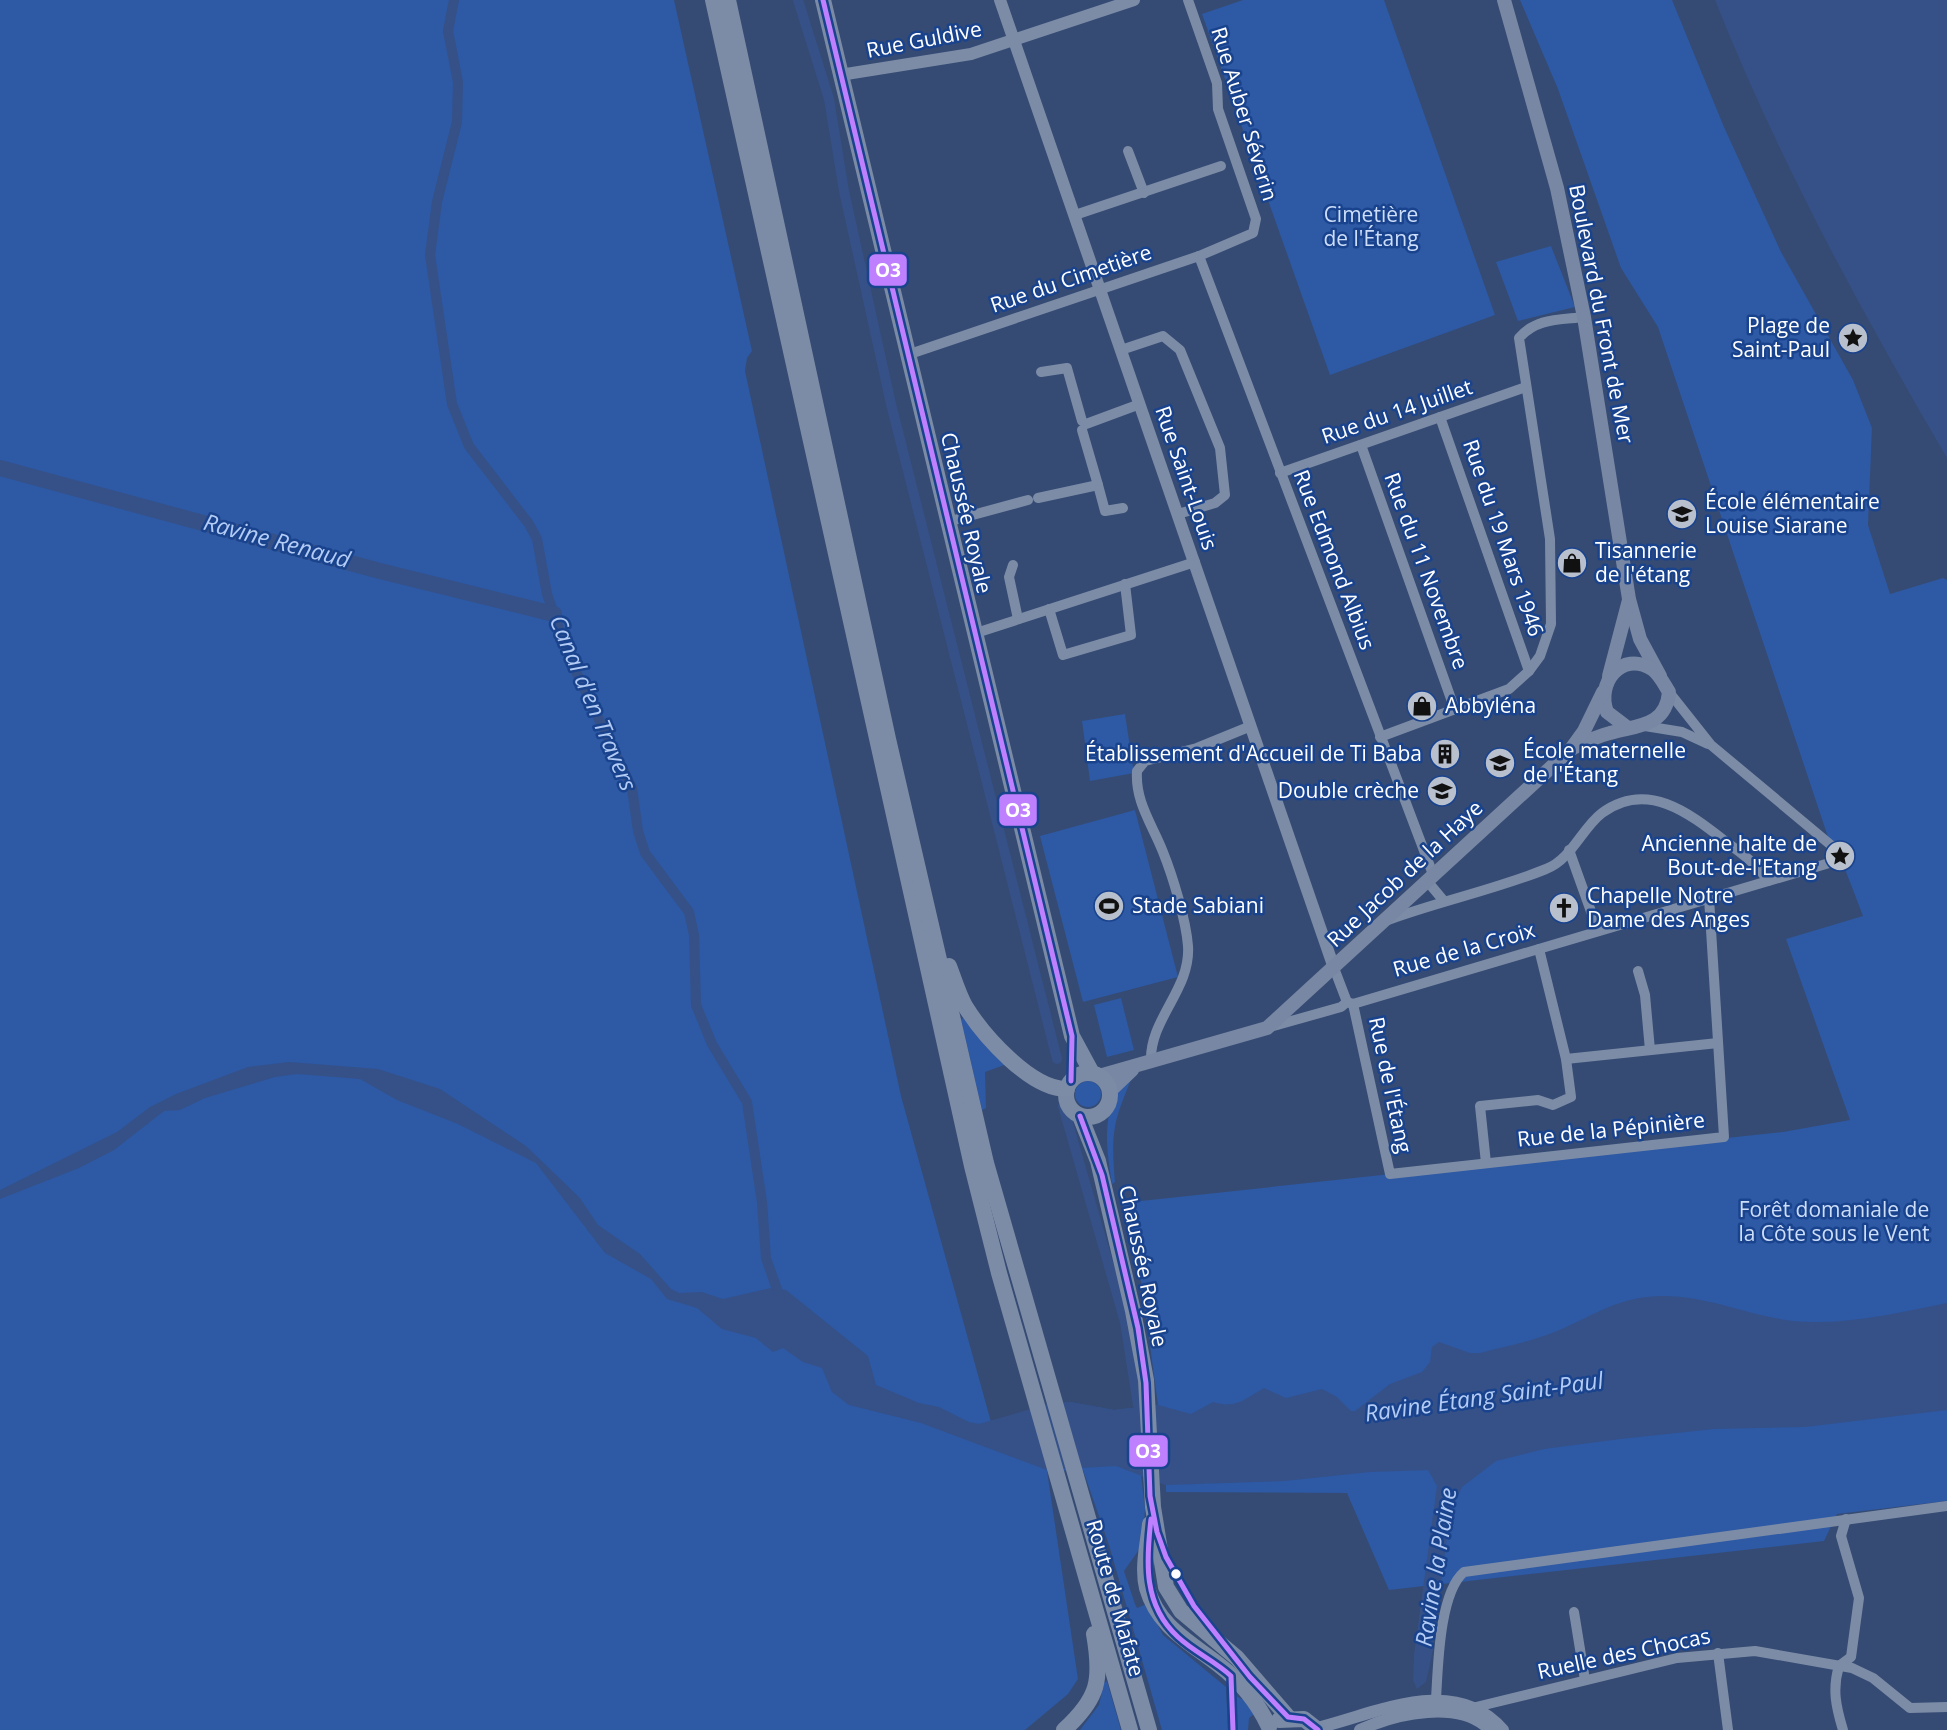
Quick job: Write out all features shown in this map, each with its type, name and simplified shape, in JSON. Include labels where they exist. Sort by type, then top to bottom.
[{"type":"highway","points":[[713,0],[950,1074],[999,1273],[1041,1385]]},
{"type":"highway","points":[[727,0],[888,739],[986,1163],[1041,1385]]},
{"type":"highway","points":[[929,908],[960,996],[972,1016],[1030,1075],[1051,1088],[1069,1085]]},
{"type":"highway","name":"Route de Mafate","points":[[1041,1385],[1058,1479],[1130,1730]]},
{"type":"highway","name":"Route de Mafate","points":[[1041,1385],[1084,1504],[1149,1730]]},
{"type":"highway","points":[[1064,1730],[1092,1700],[1099,1676],[1078,1546]]},
{"type":"main road","name":"Chaussée Royale","points":[[823,0],[973,634],[1072,1035],[1069,1085]]},
{"type":"main road","name":"Boulevard du Front de Mer","points":[[1505,0],[1557,188],[1584,317],[1629,598],[1640,639],[1660,676]]},
{"type":"main road","name":"Boulevard du Front de Mer","points":[[1609,676],[1629,598]]},
{"type":"main road","points":[[1631,664],[1651,669],[1660,676],[1669,692],[1662,713],[1645,726],[1628,728],[1607,712],[1603,691],[1609,676],[1631,664]]},
{"type":"main road","name":"Rue Jacob de la Haye","points":[[1266,1028],[1388,920],[1571,749],[1584,731],[1603,691]]},
{"type":"main road","name":"Rue Jacob de la Haye","points":[[1571,749],[1599,736],[1628,728]]},
{"type":"main road","name":"Rue de la Croix","points":[[1096,1074],[1144,1064],[1266,1028]]},
{"type":"main road","name":"Chaussée Royale","points":[[1072,1035],[1096,1074]]},
{"type":"main road","name":"Rue de la Croix","points":[[1110,1091],[1144,1064]]},
{"type":"main road","points":[[1084,1073],[1096,1074],[1110,1091],[1109,1103],[1101,1113],[1091,1117],[1080,1116],[1070,1108],[1069,1085],[1084,1073]]},
{"type":"main road","name":"Chaussée Royale","points":[[1098,1161],[1101,1113]]},
{"type":"main road","name":"Chaussée Royale","points":[[1080,1116],[1098,1161],[1146,1380],[1153,1507]]},
{"type":"main road","points":[[1153,1507],[1162,1576],[1174,1601],[1196,1625],[1237,1658],[1288,1717]]},
{"type":"main road","points":[[1153,1507],[1145,1576],[1152,1602],[1178,1636],[1231,1676],[1257,1705],[1268,1729],[1288,1717],[1304,1719],[1318,1729]]},
{"type":"street","name":"Rue Saint-Louis","points":[[1000,0],[1334,968]]},
{"type":"street","name":"Rue Guldive","points":[[840,75],[958,57],[1134,0]]},
{"type":"street","name":"Rue Auber Séverin","points":[[1188,0],[1217,83],[1215,98],[1218,109],[1256,219],[1253,233],[1247,237]]},
{"type":"street","points":[[1128,150],[1144,193]]},
{"type":"street","name":"Rue Auber Séverin","points":[[1075,215],[1221,166]]},
{"type":"street","name":"Rue du Cimetière","points":[[907,355],[1199,256],[1247,237]]},
{"type":"street","name":"Rue Edmond Albius","points":[[1199,256],[1431,880],[1443,900]]},
{"type":"street","points":[[1380,737],[1508,689],[1529,671],[1540,656],[1551,624],[1553,591],[1550,539],[1519,338],[1529,326],[1584,317]]},
{"type":"street","points":[[1121,351],[1163,336],[1174,342],[1180,350],[1220,448],[1225,495],[1215,503],[1178,514]]},
{"type":"street","points":[[1041,372],[1067,368],[1105,511],[1123,508]]},
{"type":"street","name":"Rue du 14 Juillet","points":[[1280,473],[1526,387]]},
{"type":"street","points":[[1083,425],[1140,404]]},
{"type":"street","name":"Rue du 19 Mars 1946","points":[[1440,417],[1529,671]]},
{"type":"street","name":"Rue du 11 Novembre","points":[[1361,445],[1455,710]]},
{"type":"street","points":[[947,523],[1033,499],[1098,485]]},
{"type":"street","points":[[973,634],[1195,562]]},
{"type":"street","points":[[1013,565],[1009,577],[1018,619]]},
{"type":"street","points":[[1049,609],[1063,655],[1131,635],[1125,584]]},
{"type":"street","name":"Rue de la Croix","points":[[1266,1028],[1539,950],[1836,860],[1840,856],[1838,851],[1711,745],[1669,692]]},
{"type":"street","points":[[1144,1064],[1153,1038],[1184,977],[1188,947],[1163,853],[1138,796],[1137,771],[1145,761],[1197,748],[1251,726]]},
{"type":"street","name":"Rue de la Croix","points":[[1645,726],[1682,732],[1711,745]]},
{"type":"street","points":[[1388,920],[1443,900],[1547,869],[1569,850],[1600,814],[1620,802],[1638,799],[1664,801],[1686,811],[1738,850],[1768,881]]},
{"type":"street","points":[[1569,850],[1598,931]]},
{"type":"street","name":"Rue de la Pépinière","points":[[1390,1174],[1724,1137],[1709,898]]},
{"type":"street","points":[[1486,1163],[1480,1106],[1538,1100],[1553,1105],[1571,1097],[1566,1059],[1539,950]]},
{"type":"street","name":"Rue de l'Étang","points":[[1334,968],[1350,1003],[1390,1174]]},
{"type":"street","points":[[1638,971],[1645,995],[1650,1050]]},
{"type":"street","points":[[1566,1059],[1718,1043]]},
{"type":"street","points":[[1436,1699],[1438,1645],[1453,1587],[1464,1572],[1947,1506]]},
{"type":"street","points":[[1843,1730],[1834,1684],[1839,1666],[1850,1657],[1858,1598],[1841,1536],[1846,1519]]},
{"type":"street","points":[[1574,1612],[1585,1680]]},
{"type":"street","name":"Ruelle des Chocas","points":[[1476,1707],[1677,1658],[1755,1651],[1864,1672],[1910,1707],[1947,1707]]},
{"type":"street","points":[[1718,1653],[1728,1730]]},
{"type":"street","points":[[1318,1729],[1436,1699],[1476,1707],[1503,1730]]},
{"type":"street","points":[[1360,1730],[1416,1715],[1450,1710],[1472,1716],[1490,1730]]},
{"type":"green space","name":"Forêt domaniale de la Côte sous le Vent","points":[[0,0],[674,0],[752,351],[747,358],[745,371],[901,1096],[991,1422],[1070,1402],[1114,1410],[1158,1405],[1142,1286],[1122,1203],[1783,1132],[1850,1120],[1786,939],[1863,916],[1843,864],[1836,861],[1658,327],[1621,268],[1558,89],[1520,0],[1672,0],[1724,127],[1781,252],[1853,380],[1872,428],[1868,525],[1890,594],[1943,578],[1947,580],[1947,1501],[1837,1514],[1824,1541],[1389,1590],[1347,1493],[1166,1492],[1166,1485],[1141,1476],[1145,1508],[1143,1544],[1124,1571],[1135,1604],[1137,1608],[1147,1604],[1163,1635],[1226,1687],[1228,1730],[1162,1730],[1109,1545],[1083,1470],[1047,1471],[1078,1679],[1068,1694],[1025,1730],[0,1730]]},
{"type":"green space","name":"Cimetière de l'Étang","points":[[1243,0],[1384,0],[1495,315],[1330,375],[1202,14]]},
{"type":"green space","points":[[1551,246],[1575,307],[1518,321],[1496,262]]},
{"type":"green space","points":[[1125,714],[1134,773],[1090,781],[1082,721]]},
{"type":"green space","name":"Stade Sabiani","points":[[1135,810],[1178,977],[1083,1002],[1040,836]]},
{"type":"green space","points":[[1121,998],[1134,1050],[1107,1057],[1094,1005]]},
{"type":"green space","points":[[966,1017],[1007,1064],[985,1072],[986,1108],[982,1110],[961,1019]]},
{"type":"green space","points":[[1133,1075],[1115,1127],[1115,1182],[1112,1184],[1107,1140],[1110,1112],[1122,1086]]},
{"type":"green space","points":[[1088,1081],[1097,1085],[1101,1094],[1097,1103],[1088,1107],[1079,1103],[1075,1094],[1079,1085]]},
{"type":"green space","points":[[1107,1681],[1121,1730],[1080,1730],[1099,1705],[1104,1683]]},
{"type":"green space","points":[[1236,1696],[1246,1701],[1255,1713],[1249,1718],[1248,1730],[1237,1730]]},
{"type":"water","points":[[1715,0],[1947,0],[1947,458],[1822,234],[1766,119]]},
{"type":"water","points":[[289,1062],[378,1069],[440,1089],[526,1146],[580,1198],[598,1225],[640,1254],[671,1289],[679,1293],[702,1292],[723,1299],[771,1288],[786,1290],[868,1356],[876,1385],[919,1403],[939,1407],[969,1422],[979,1424],[1051,1403],[1070,1402],[1114,1410],[1158,1405],[1191,1414],[1213,1402],[1240,1402],[1264,1388],[1286,1398],[1322,1389],[1337,1397],[1351,1411],[1355,1411],[1390,1384],[1422,1372],[1430,1362],[1432,1347],[1439,1342],[1470,1353],[1480,1353],[1544,1336],[1622,1302],[1666,1296],[1702,1300],[1774,1318],[1812,1322],[1870,1318],[1947,1303],[1947,1410],[1805,1427],[1714,1429],[1620,1439],[1544,1449],[1496,1461],[1462,1487],[1450,1511],[1433,1650],[1426,1682],[1417,1689],[1413,1680],[1414,1655],[1437,1486],[1428,1470],[1370,1472],[1284,1481],[1166,1485],[1116,1466],[1047,1470],[921,1423],[849,1405],[832,1392],[822,1368],[803,1362],[783,1348],[773,1352],[756,1338],[722,1329],[697,1308],[667,1299],[651,1279],[605,1253],[536,1163],[458,1124],[397,1100],[360,1079],[297,1074],[275,1077],[205,1098],[180,1110],[164,1111],[114,1150],[79,1168],[0,1199],[0,1190],[117,1132],[150,1107],[176,1094],[248,1067]]},
{"type":"waterway","name":"Canal d'en Travers","points":[[454,0],[448,31],[458,82],[457,122],[437,202],[430,255],[452,404],[469,446],[529,524],[537,539],[547,594],[568,655],[632,788],[638,831],[645,853],[689,912],[694,935],[696,1005],[712,1044],[747,1102],[762,1202],[766,1258],[780,1298]]},
{"type":"waterway","points":[[798,0],[829,99],[844,191],[891,404],[1057,1059]]},
{"type":"waterway","name":"Ravine Renaud","points":[[0,468],[380,571],[554,614]]},
{"type":"waterway","points":[[1063,1106],[1125,1322],[1138,1405]]},
{"type":"transit line","name":"O3","points":[[823,0],[1072,1036],[1071,1081]]},
{"type":"transit line","name":"O3","points":[[1080,1116],[1102,1175],[1138,1328],[1146,1383],[1150,1496],[1157,1532],[1166,1557],[1194,1606],[1250,1677],[1288,1717],[1304,1719],[1318,1730]]},
{"type":"transit line","name":"O3","points":[[1151,1519],[1149,1582],[1158,1611],[1178,1637],[1231,1676],[1233,1730]]},
{"type":"place","name":"Plage de Saint-Paul","points":[[1853,338]]},
{"type":"place","name":"École élémentaire Louise Siarane","points":[[1682,514]]},
{"type":"place","name":"Tisannerie de l'étang","points":[[1572,563]]},
{"type":"place","name":"Abbyléna","points":[[1422,706]]},
{"type":"place","name":"Établissement d'Accueil de Ti Baba","points":[[1445,754]]},
{"type":"place","name":"École maternelle de l'Étang","points":[[1500,763]]},
{"type":"place","name":"Double crèche","points":[[1442,791]]},
{"type":"place","name":"Ancienne halte de Bout-de-l'Etang","points":[[1840,856]]},
{"type":"place","name":"Stade Sabiani","points":[[1109,906]]},
{"type":"place","name":"Chapelle Notre Dame des Anges","points":[[1564,908]]},
{"type":"water label","name":"Ravine Étang Saint-Paul","points":[[1484,1397]]},
{"type":"water label","name":"Ravine la Plaine","points":[[1436,1567]]}]
